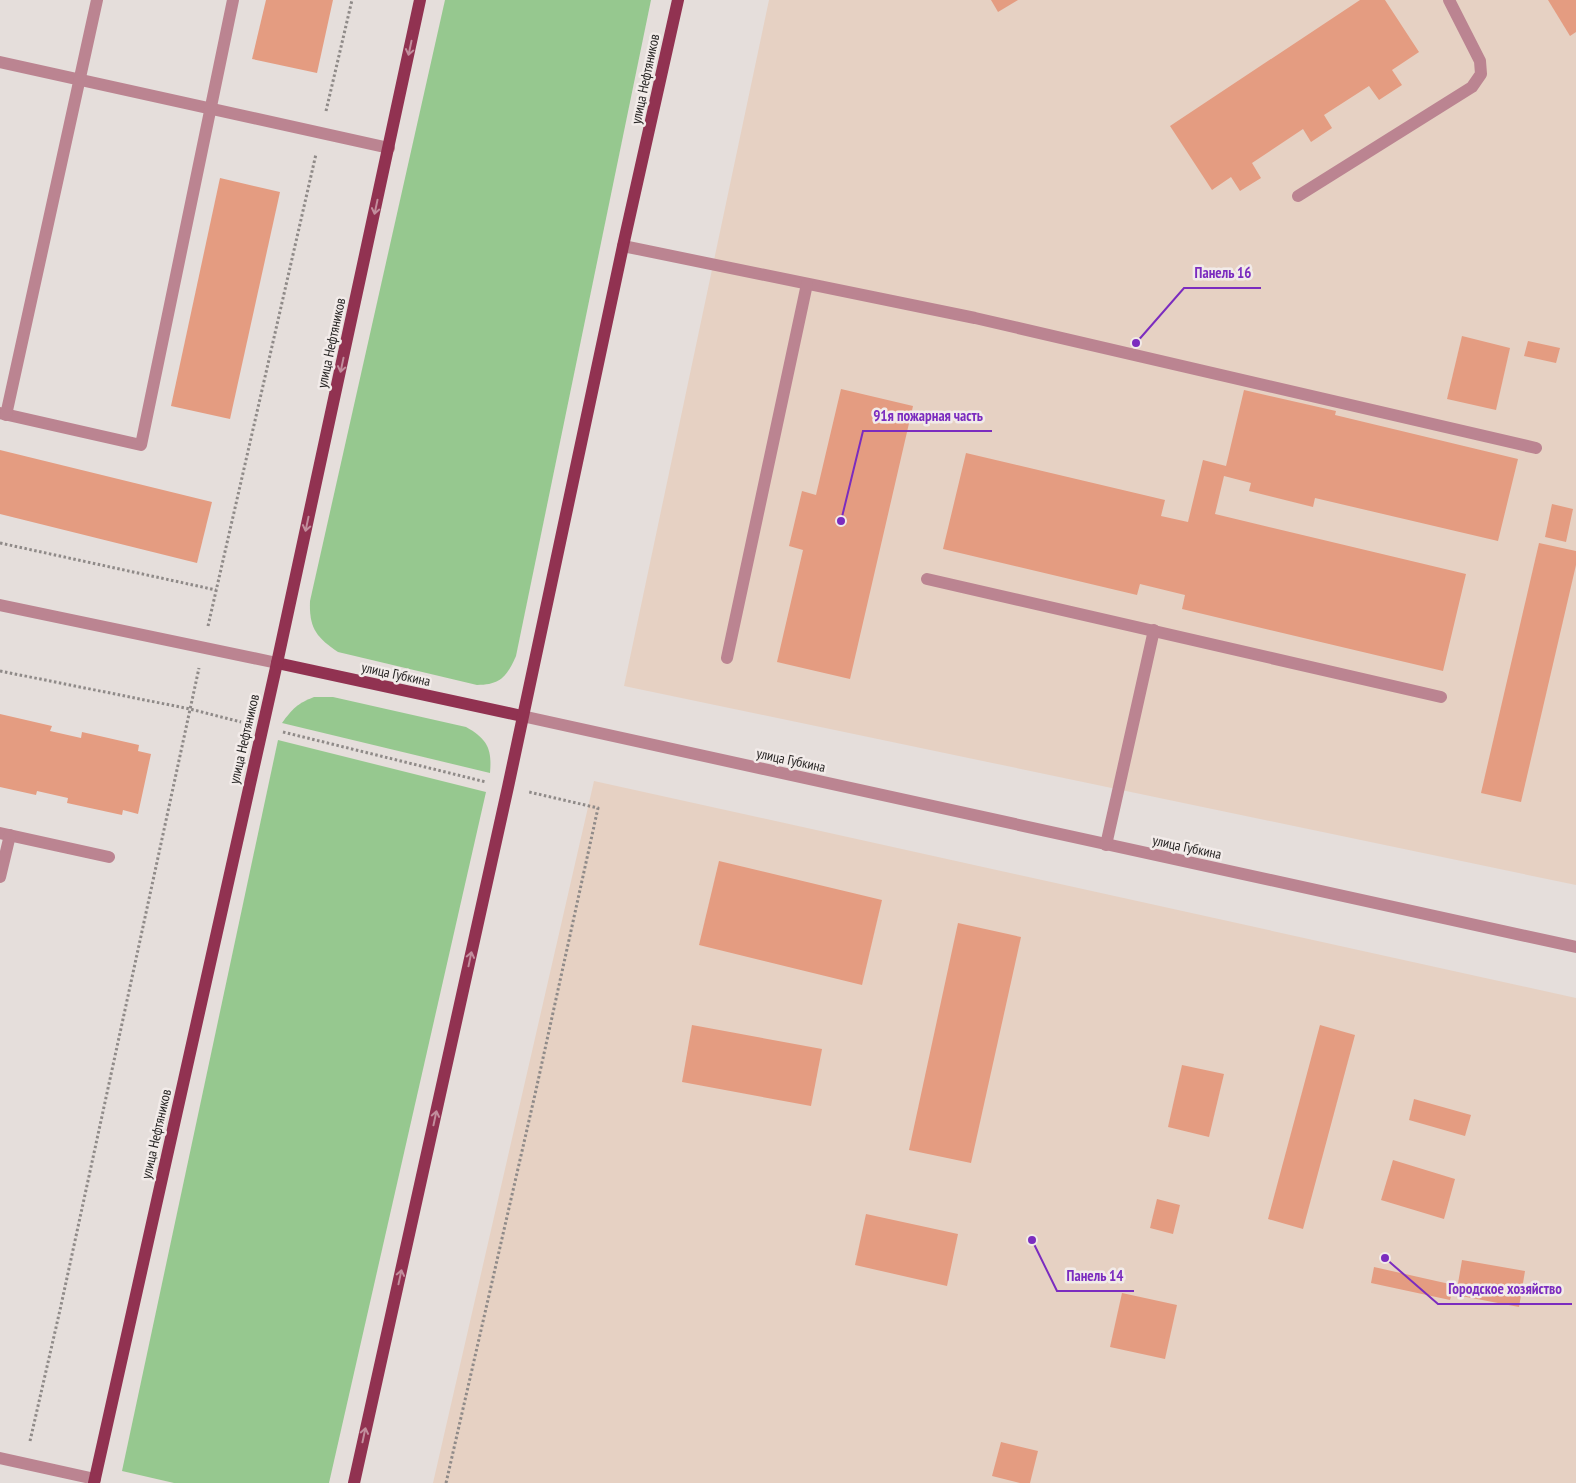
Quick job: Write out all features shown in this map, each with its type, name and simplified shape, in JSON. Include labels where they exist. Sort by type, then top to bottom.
[{"type":"main road","name":"улица Нефтяников","points":[[95,1481],[277,663],[420,0]]},
{"type":"main road","name":"улица Нефтяников","points":[[354,1483],[506,797],[623,246],[678,0]]},
{"type":"main road","name":"улица Губкина","points":[[277,663],[522,716]]},
{"type":"street","points":[[97,0],[3,414],[141,445],[233,0]]},
{"type":"street","points":[[1298,196],[1472,87],[1481,74],[1480,62],[1449,0]]},
{"type":"street","points":[[0,62],[389,148]]},
{"type":"street","points":[[623,246],[975,318],[1536,448]]},
{"type":"street","points":[[727,658],[807,284]]},
{"type":"street","points":[[927,579],[1441,697]]},
{"type":"street","name":"улица Губкина","points":[[0,605],[277,663]]},
{"type":"street","points":[[1106,845],[1154,630]]},
{"type":"street","name":"улица Губкина","points":[[522,716],[1576,947]]},
{"type":"street","points":[[0,877],[5,834],[109,857]]},
{"type":"street","points":[[0,1458],[95,1481]]},
{"type":"path","points":[[25,1464],[203,648],[352,0]]},
{"type":"path","points":[[0,543],[216,590]]},
{"type":"path","points":[[0,671],[190,709]]},
{"type":"shaded area","points":[[769,0],[1576,0],[1576,885],[624,686]]},
{"type":"shaded area","points":[[594,781],[1576,998],[1576,1483],[433,1483]]},
{"type":"green space","points":[[445,0],[651,0],[516,656],[502,678],[485,685],[477,685],[338,652],[324,642],[315,631],[310,610],[310,601]]},
{"type":"green space","points":[[314,697],[333,697],[466,727],[479,736],[487,746],[490,758],[490,773],[282,723],[296,707]]},
{"type":"green space","points":[[278,740],[486,792],[329,1483],[174,1483],[122,1471]]},
{"type":"building","points":[[266,0],[333,0],[317,73],[252,59]]},
{"type":"building","points":[[991,0],[1018,0],[998,12]]},
{"type":"building","points":[[1360,0],[1385,0],[1419,52],[1392,70],[1402,85],[1379,100],[1369,86],[1324,115],[1332,128],[1311,142],[1303,129],[1252,163],[1261,178],[1240,191],[1231,177],[1212,190],[1170,126]]},
{"type":"building","points":[[1548,0],[1576,0],[1576,32],[1570,36]]},
{"type":"building","points":[[220,178],[280,192],[230,419],[171,406]]},
{"type":"building","points":[[1462,336],[1510,348],[1496,410],[1447,399]]},
{"type":"building","points":[[1528,341],[1560,348],[1556,363],[1524,356]]},
{"type":"building","points":[[841,389],[913,406],[850,679],[777,662],[803,550],[789,546],[802,491],[816,495]]},
{"type":"building","points":[[1244,390],[1336,411],[1335,415],[1518,459],[1498,541],[1315,498],[1313,507],[1249,491],[1251,483],[1224,476],[1215,514],[1466,574],[1443,671],[1182,609],[1185,595],[1140,584],[1137,595],[943,549],[966,453],[1165,500],[1161,516],[1188,522],[1203,460],[1226,466]]},
{"type":"building","points":[[0,450],[212,502],[197,563],[0,514]]},
{"type":"building","points":[[1552,504],[1573,509],[1566,542],[1545,537]]},
{"type":"building","points":[[1539,543],[1576,551],[1576,565],[1521,802],[1481,793]]},
{"type":"building","points":[[0,714],[52,726],[50,731],[81,738],[82,732],[139,745],[138,751],[151,754],[138,814],[123,810],[122,815],[67,803],[68,798],[37,791],[36,795],[0,787]]},
{"type":"building","points":[[719,861],[882,900],[862,985],[699,945]]},
{"type":"building","points":[[958,923],[1021,937],[971,1163],[909,1150]]},
{"type":"building","points":[[692,1025],[822,1049],[811,1106],[682,1082]]},
{"type":"building","points":[[1320,1025],[1355,1035],[1303,1229],[1268,1219]]},
{"type":"building","points":[[1182,1065],[1224,1074],[1209,1137],[1168,1127]]},
{"type":"building","points":[[1414,1099],[1471,1115],[1465,1136],[1409,1120]]},
{"type":"building","points":[[1393,1160],[1455,1179],[1444,1219],[1381,1200]]},
{"type":"building","points":[[1157,1199],[1180,1205],[1173,1234],[1150,1228]]},
{"type":"building","points":[[866,1214],[958,1234],[947,1286],[855,1265]]},
{"type":"building","points":[[1462,1260],[1525,1271],[1519,1307],[1456,1295]]},
{"type":"building","points":[[1374,1267],[1454,1285],[1450,1300],[1371,1283]]},
{"type":"building","points":[[1122,1293],[1177,1305],[1165,1359],[1110,1347]]},
{"type":"building","points":[[1001,1442],[1038,1451],[1030,1483],[1020,1483],[992,1476]]},
{"type":"place","name":"Панель 16","points":[[1136,343]]},
{"type":"place","name":"91я пожарная часть","points":[[841,521]]},
{"type":"place","name":"Панель 14","points":[[1032,1240]]},
{"type":"place","name":"Городское хозяйство","points":[[1385,1258]]}]
